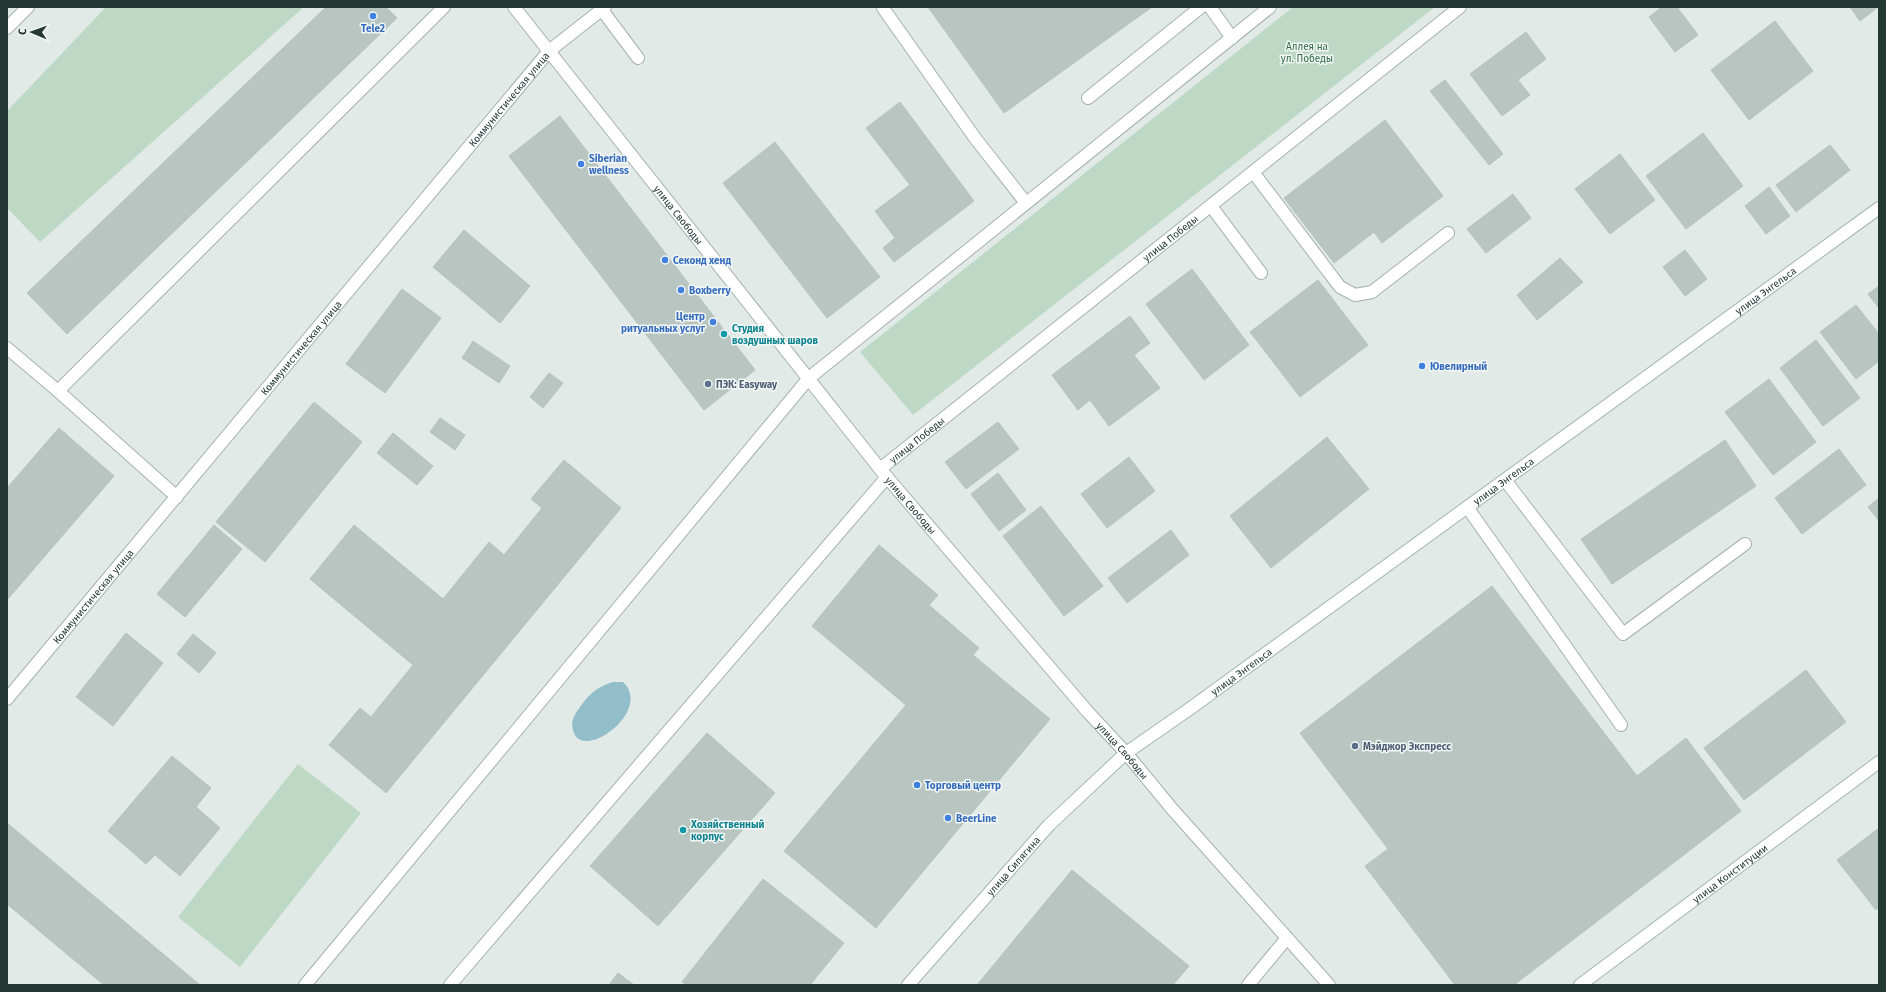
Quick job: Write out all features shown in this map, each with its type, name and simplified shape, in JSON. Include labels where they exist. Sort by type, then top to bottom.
[{"type":"street","points":[[7,28],[28,7]]},
{"type":"street","points":[[58,391],[444,7]]},
{"type":"street","name":"улица Свободы","points":[[514,7],[884,473],[1087,711],[1126,753],[1173,810],[1329,985]]},
{"type":"street","points":[[1088,98],[1201,7]]},
{"type":"street","points":[[1210,7],[1232,38]]},
{"type":"street","points":[[305,985],[810,378],[1270,7]]},
{"type":"street","name":"улица Победы","points":[[450,985],[884,473],[1253,172],[1460,7]]},
{"type":"street","points":[[604,8],[638,58]]},
{"type":"street","name":"Коммунистическая улица","points":[[7,699],[549,51],[604,8]]},
{"type":"street","points":[[883,8],[975,138],[1026,203]]},
{"type":"street","points":[[1253,172],[1340,287],[1355,294],[1372,292],[1448,233]]},
{"type":"street","points":[[1211,206],[1262,273]]},
{"type":"street","name":"улица Энгельса","points":[[1126,753],[1188,710],[1879,208]]},
{"type":"street","points":[[7,348],[58,391],[177,497]]},
{"type":"street","points":[[1505,480],[1623,634],[1745,544]]},
{"type":"street","points":[[1467,507],[1621,725]]},
{"type":"street","name":"улица Сипягина","points":[[908,985],[1049,826],[1126,753]]},
{"type":"street","name":"улица Конституции","points":[[1580,985],[1879,762]]},
{"type":"street","points":[[1248,985],[1287,938]]},
{"type":"green space","points":[[106,7],[304,7],[40,242],[7,208],[7,111]]},
{"type":"green space","name":"Аллея на ул. Победы","points":[[1293,7],[1435,7],[913,415],[860,352]]},
{"type":"green space","points":[[298,764],[361,813],[240,967],[178,917]]},
{"type":"water","points":[[613,682],[623,682],[630,694],[629,707],[623,719],[613,730],[601,737],[589,741],[579,739],[572,727],[576,713],[592,693],[597,689]]},
{"type":"building","points":[[326,7],[386,7],[397,18],[67,334],[27,293]]},
{"type":"building","points":[[928,7],[1152,7],[1004,113]]},
{"type":"building","points":[[1662,7],[1677,7],[1698,35],[1675,52],[1649,17]]},
{"type":"building","points":[[1850,7],[1878,7],[1860,21]]},
{"type":"building","points":[[1775,21],[1813,71],[1749,120],[1711,70]]},
{"type":"building","points":[[1526,32],[1546,59],[1518,80],[1530,95],[1502,116],[1470,74]]},
{"type":"building","points":[[1445,80],[1503,154],[1489,165],[1430,91]]},
{"type":"building","points":[[900,102],[974,201],[894,262],[883,248],[895,238],[875,211],[910,185],[866,128]]},
{"type":"building","points":[[560,116],[755,370],[704,410],[509,156]]},
{"type":"building","points":[[1385,120],[1443,196],[1382,243],[1374,232],[1334,263],[1284,198]]},
{"type":"building","points":[[1703,133],[1743,186],[1686,229],[1646,176]]},
{"type":"building","points":[[775,142],[880,277],[827,318],[723,183]]},
{"type":"building","points":[[1830,145],[1850,170],[1796,212],[1776,185]]},
{"type":"building","points":[[1620,154],[1655,200],[1610,234],[1575,189]]},
{"type":"building","points":[[1769,187],[1790,216],[1766,234],[1745,206]]},
{"type":"building","points":[[1513,194],[1531,218],[1486,253],[1467,229]]},
{"type":"building","points":[[464,230],[530,286],[500,323],[433,267]]},
{"type":"building","points":[[1685,250],[1707,279],[1685,296],[1663,267]]},
{"type":"building","points":[[1560,258],[1583,282],[1537,320],[1517,295]]},
{"type":"building","points":[[1192,269],[1249,345],[1204,380],[1146,304]]},
{"type":"building","points":[[1318,280],[1368,345],[1300,397],[1250,332]]},
{"type":"building","points":[[1879,286],[1879,308],[1868,294]]},
{"type":"building","points":[[402,289],[441,318],[385,393],[346,364]]},
{"type":"building","points":[[1856,305],[1879,334],[1879,361],[1856,379],[1820,332]]},
{"type":"building","points":[[1130,316],[1150,343],[1134,355],[1160,388],[1109,426],[1090,400],[1078,410],[1052,375]]},
{"type":"building","points":[[1816,340],[1860,398],[1823,426],[1780,368]]},
{"type":"building","points":[[473,341],[510,366],[499,383],[462,358]]},
{"type":"building","points":[[549,373],[563,383],[543,408],[530,397]]},
{"type":"building","points":[[1769,379],[1816,442],[1773,475],[1725,412]]},
{"type":"building","points":[[314,402],[362,442],[265,562],[216,522]]},
{"type":"building","points":[[440,418],[465,435],[455,450],[430,432]]},
{"type":"building","points":[[998,422],[1019,449],[966,489],[945,462]]},
{"type":"building","points":[[59,428],[114,476],[7,600],[7,488]]},
{"type":"building","points":[[393,433],[433,466],[417,485],[377,453]]},
{"type":"building","points":[[1327,437],[1369,489],[1271,568],[1230,516]]},
{"type":"building","points":[[1725,440],[1756,486],[1612,584],[1581,539]]},
{"type":"building","points":[[1839,449],[1866,485],[1802,534],[1775,498]]},
{"type":"building","points":[[1129,457],[1155,491],[1107,528],[1081,494]]},
{"type":"building","points":[[564,460],[621,508],[386,793],[329,745],[360,708],[371,717],[413,665],[310,579],[354,525],[443,599],[489,542],[504,555],[542,508],[531,499]]},
{"type":"building","points":[[998,473],[1026,510],[999,531],[971,494]]},
{"type":"building","points":[[1879,498],[1879,521],[1868,507]]},
{"type":"building","points":[[1041,506],[1103,586],[1064,616],[1003,536]]},
{"type":"building","points":[[214,525],[242,549],[185,617],[157,594]]},
{"type":"building","points":[[1171,530],[1189,555],[1127,603],[1108,578]]},
{"type":"building","name":"Торговый центр","points":[[879,545],[938,595],[929,605],[979,648],[973,655],[1050,719],[876,928],[784,851],[906,705],[812,626]]},
{"type":"building","points":[[1492,586],[1637,776],[1686,738],[1741,811],[1514,985],[1455,985],[1365,866],[1388,849],[1300,733]]},
{"type":"building","points":[[126,633],[163,663],[113,726],[76,697]]},
{"type":"building","points":[[193,634],[216,653],[199,673],[177,654]]},
{"type":"building","points":[[1806,670],[1846,722],[1744,800],[1704,748]]},
{"type":"building","name":"Хозяйственный корпус","points":[[707,733],[775,793],[658,926],[590,866]]},
{"type":"building","points":[[172,756],[211,788],[196,807],[220,828],[180,876],[155,855],[146,864],[108,831]]},
{"type":"building","points":[[7,823],[200,985],[104,985],[7,904]]},
{"type":"building","points":[[1879,828],[1879,907],[1876,910],[1837,860]]},
{"type":"building","points":[[1072,870],[1189,966],[1173,985],[977,985]]},
{"type":"building","points":[[763,879],[844,943],[810,985],[687,985],[682,982]]},
{"type":"building","points":[[618,973],[634,985],[609,985]]},
{"type":"place","name":"Tele2","points":[[373,16]]},
{"type":"place","name":"Siberian wellness","points":[[581,164]]},
{"type":"place","name":"Секонд хенд","points":[[665,260]]},
{"type":"place","name":"Boxberry","points":[[681,290]]},
{"type":"place","name":"Центр ритуальных услуг","points":[[713,322]]},
{"type":"place","name":"Студия воздушных шаров","points":[[724,334]]},
{"type":"place","name":"Ювелирный","points":[[1422,366]]},
{"type":"place","name":"ПЭК: Easyway","points":[[708,384]]},
{"type":"place","name":"Мэйджор Экспресс","points":[[1355,746]]},
{"type":"place","name":"Торговый центр","points":[[917,785]]},
{"type":"place","name":"BeerLine","points":[[948,818]]},
{"type":"place","name":"Хозяйственный корпус","points":[[683,830]]}]
